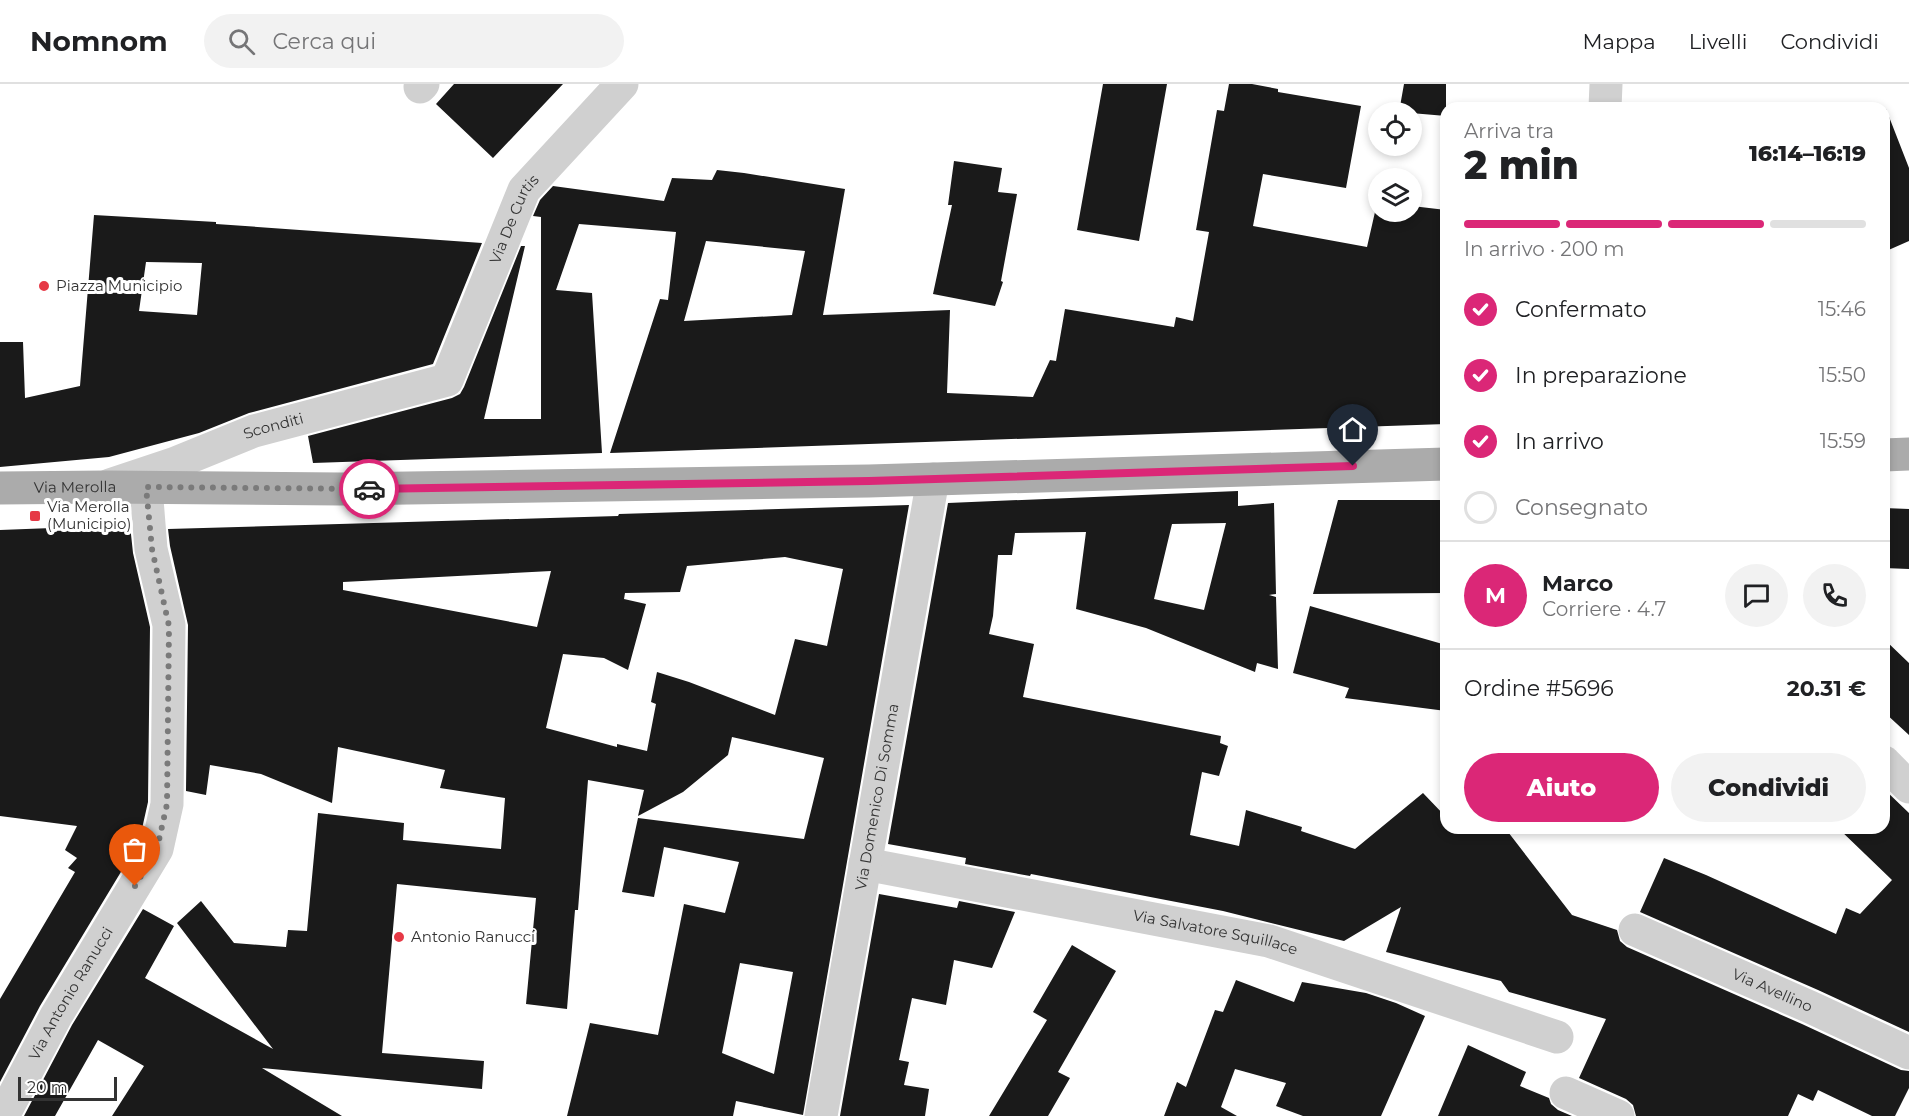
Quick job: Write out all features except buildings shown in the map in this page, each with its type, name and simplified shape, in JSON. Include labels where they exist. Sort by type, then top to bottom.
[{"type":"main road","points":[[1890,455],[1909,454]]},
{"type":"main road","name":"Via Merolla","points":[[0,488],[341,489],[933,479],[1440,464]]},
{"type":"street","name":"Via De Curtis","points":[[447,380],[524,190],[622,84]]},
{"type":"street","points":[[1605,102],[1606,84]]},
{"type":"street","name":"Sconditi","points":[[106,487],[173,464],[254,431],[447,380]]},
{"type":"street","name":"Via Domenico Di Somma","points":[[821,1116],[933,479]]},
{"type":"street","name":"Via Antonio Ranucci","points":[[3,1116],[56,1016],[157,849],[167,804],[169,626],[152,549],[146,487]]},
{"type":"street","points":[[1890,768],[1909,787]]},
{"type":"street","name":"Via Salvatore Squillace","points":[[865,864],[1269,941],[1557,1037]]},
{"type":"street","name":"Via Avellino","points":[[1635,930],[1909,1053]]},
{"type":"street","points":[[1566,1093],[1618,1116]]},
{"type":"way so far","points":[[135,886],[157,849],[167,804],[169,626],[152,549],[146,487],[369,489]]},
{"type":"place","name":"Piazza Municipio","points":[[44,286]]},
{"type":"place","name":"Via Merolla (Municipio)","points":[[35,516]]},
{"type":"place","name":"Antonio Ranucci","points":[[399,937]]},
{"type":"route","points":[[369,489],[869,481],[1353,466]]}]
